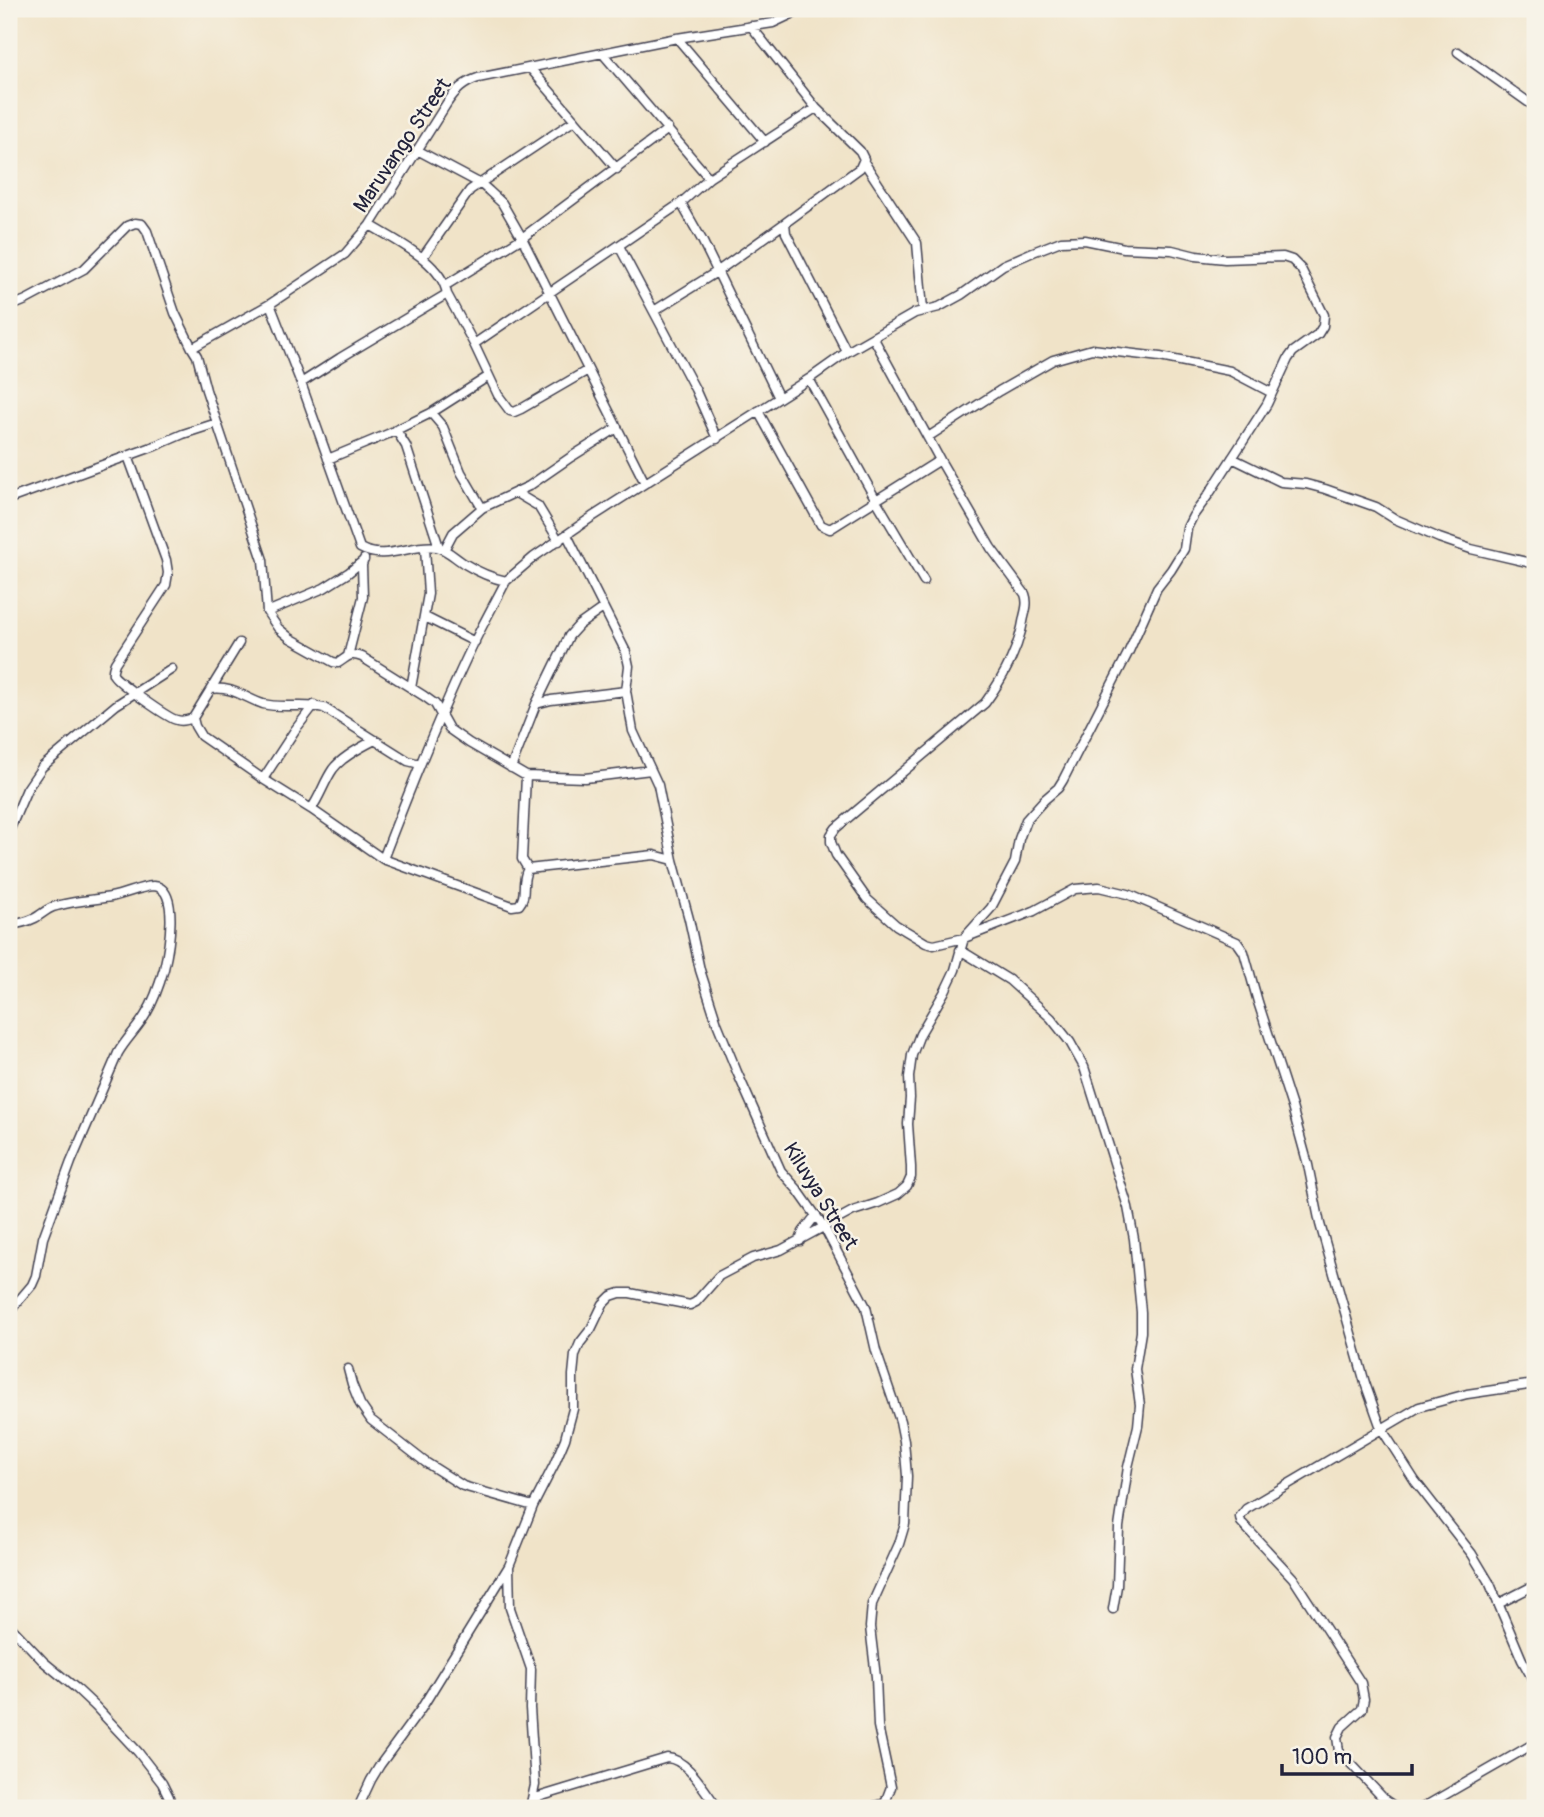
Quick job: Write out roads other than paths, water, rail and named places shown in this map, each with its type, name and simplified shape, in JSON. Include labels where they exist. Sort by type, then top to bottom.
[{"type":"street","name":"Maruvango Street","points":[[192,348],[270,304],[345,254],[370,225],[447,103],[465,82],[677,38],[773,23],[797,9]]},
{"type":"street","points":[[751,26],[816,108],[860,151],[864,162],[917,243],[923,309]]},
{"type":"street","points":[[677,38],[765,142]]},
{"type":"street","points":[[1458,52],[1535,107]]},
{"type":"street","points":[[603,54],[709,178]]},
{"type":"street","points":[[530,68],[617,169]]},
{"type":"street","points":[[474,344],[681,203],[709,178],[816,108]]},
{"type":"street","points":[[423,257],[470,190],[575,120]]},
{"type":"street","points":[[301,383],[447,290],[617,169],[668,129]]},
{"type":"street","points":[[417,150],[481,184],[502,203],[645,483]]},
{"type":"street","points":[[654,311],[718,271],[860,168],[864,162]]},
{"type":"street","points":[[681,203],[718,271],[779,398]]},
{"type":"street","points":[[785,223],[786,233],[847,352]]},
{"type":"street","points":[[9,307],[84,269],[127,226],[142,224],[147,231],[174,313],[197,356],[263,560],[267,612],[278,628],[290,638],[338,663],[355,654],[362,657],[435,704],[449,729],[526,776],[585,778],[651,770]]},
{"type":"street","points":[[370,225],[423,257],[447,290],[498,395],[510,411],[514,412],[588,370]]},
{"type":"street","points":[[358,1808],[380,1765],[421,1709],[509,1566],[533,1506],[565,1439],[573,1409],[575,1355],[603,1304],[611,1296],[631,1293],[690,1305],[696,1302],[719,1276],[753,1258],[800,1241],[853,1211],[898,1194],[907,1186],[911,1177],[909,1077],[912,1055],[920,1034],[945,991],[964,938],[991,908],[1016,862],[1019,839],[1027,820],[1063,780],[1129,651],[1157,587],[1184,549],[1187,528],[1267,404],[1288,359],[1293,352],[1318,334],[1323,326],[1324,315],[1301,269],[1292,260],[1283,257],[1225,260],[1172,250],[1124,248],[1085,240],[1061,241],[1003,265],[961,295],[939,307],[923,309],[905,317],[847,352],[534,557],[506,581],[440,717],[383,859]]},
{"type":"street","points":[[619,246],[695,389],[717,439]]},
{"type":"street","points":[[270,304],[301,383],[357,543],[366,556],[363,597],[348,656]]},
{"type":"street","points":[[873,337],[991,548],[1027,600],[1022,632],[1012,658],[985,703],[836,828],[831,835],[836,855],[867,899],[896,925],[934,945],[964,938],[1034,911],[1075,889],[1099,887],[1128,894],[1237,942],[1244,952],[1292,1107],[1320,1224],[1365,1383],[1381,1428],[1415,1481],[1472,1554],[1490,1584],[1522,1660],[1535,1683]]},
{"type":"street","points":[[928,437],[1053,360],[1091,349],[1160,357],[1230,371],[1272,393]]},
{"type":"street","points":[[328,458],[431,413],[489,376]]},
{"type":"street","points":[[809,379],[923,581]]},
{"type":"street","points":[[758,411],[821,525],[830,529],[940,460]]},
{"type":"street","points":[[431,413],[443,427],[461,472],[482,508]]},
{"type":"street","points":[[9,499],[217,423]]},
{"type":"street","points":[[442,549],[453,533],[482,508],[529,486],[617,428]]},
{"type":"street","points":[[396,430],[406,446],[442,549]]},
{"type":"street","points":[[128,456],[166,560],[168,573],[166,585],[115,663],[113,677],[171,718],[183,721],[193,718],[239,643]]},
{"type":"street","points":[[1232,458],[1281,482],[1306,484],[1376,507],[1395,519],[1439,538],[1471,549],[1535,564]]},
{"type":"street","name":"Kiluvya Street","points":[[516,493],[538,506],[563,538],[626,652],[629,666],[626,691],[633,731],[658,785],[700,970],[717,1023],[781,1171],[816,1214],[866,1307],[876,1351],[900,1421],[907,1476],[905,1524],[872,1604],[870,1627],[878,1726],[891,1787],[884,1806]]},
{"type":"street","points":[[267,612],[324,588],[348,573],[366,556],[425,548],[442,549],[467,565],[506,581]]},
{"type":"street","points":[[411,688],[428,594],[425,548]]},
{"type":"street","points":[[511,768],[536,704],[569,636],[579,625],[603,608]]},
{"type":"street","points":[[425,617],[475,642]]},
{"type":"street","points":[[9,831],[27,789],[42,767],[104,714],[172,669]]},
{"type":"street","points":[[211,689],[234,690],[264,704],[279,707],[314,705],[324,708],[408,761],[420,764]]},
{"type":"street","points":[[536,704],[626,691]]},
{"type":"street","points":[[263,779],[314,705]]},
{"type":"street","points":[[193,718],[201,736],[383,859],[512,905],[522,902],[523,880],[528,869]]},
{"type":"street","points":[[311,809],[335,767],[375,740]]},
{"type":"street","points":[[526,776],[522,859],[528,869]]},
{"type":"street","points":[[528,869],[654,855],[673,860]]},
{"type":"street","points":[[9,925],[35,918],[54,907],[113,897],[156,886],[166,893],[171,914],[163,969],[152,1001],[118,1053],[71,1162],[43,1238],[32,1285],[9,1312]]},
{"type":"street","points":[[961,950],[1009,981],[1051,1018],[1070,1042],[1084,1067],[1128,1207],[1141,1312],[1141,1332],[1135,1368],[1140,1405],[1139,1426],[1128,1466],[1119,1527],[1113,1609]]},
{"type":"street","points":[[800,1241],[816,1214]]},
{"type":"street","points":[[348,1369],[356,1394],[371,1420],[425,1462],[463,1486],[533,1506]]},
{"type":"street","points":[[1398,1808],[1385,1800],[1339,1751],[1337,1737],[1342,1727],[1362,1709],[1364,1699],[1361,1683],[1293,1578],[1240,1517],[1246,1509],[1419,1407],[1467,1394],[1535,1384]]},
{"type":"street","points":[[509,1566],[510,1608],[531,1669],[530,1708],[535,1785],[531,1804]]},
{"type":"street","points":[[1498,1604],[1535,1585]]},
{"type":"street","points":[[9,1625],[44,1662],[95,1706],[138,1752],[162,1783],[172,1808]]},
{"type":"street","points":[[1422,1808],[1535,1743]]},
{"type":"street","points":[[531,1804],[667,1758],[683,1764],[719,1808]]},
{"type":"street","points":[[867,1808],[884,1806]]}]
